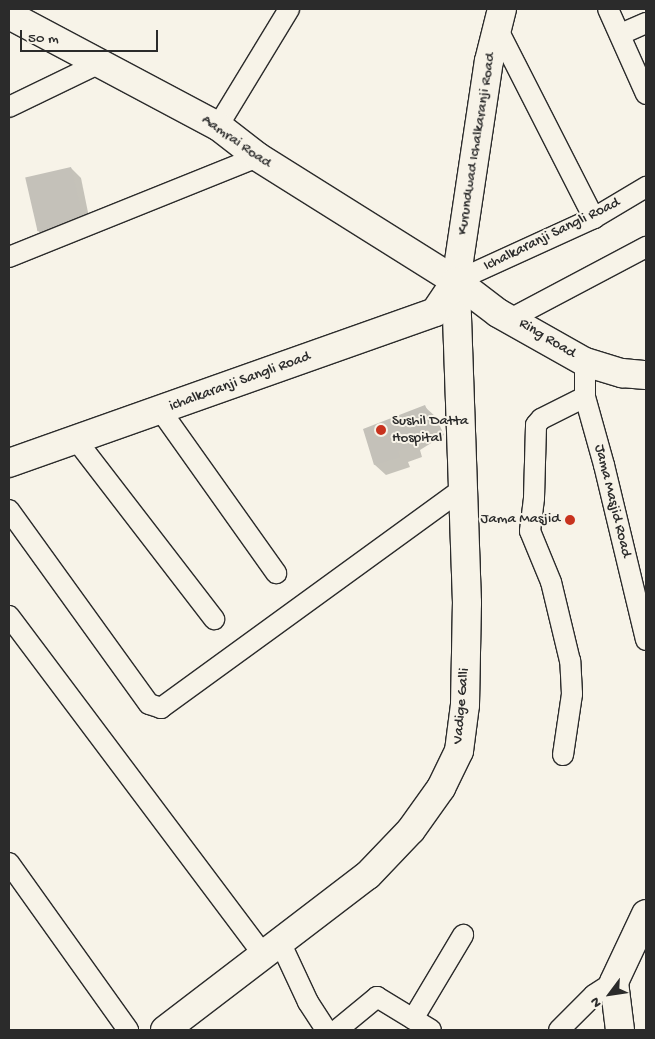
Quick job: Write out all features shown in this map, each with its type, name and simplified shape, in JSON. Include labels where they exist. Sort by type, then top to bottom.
[{"type":"main road","name":"Aamrai Road","points":[[9,15],[102,62],[218,126],[258,158],[456,281]]},
{"type":"main road","name":"Kurundwad Ichalkaranji Road","points":[[456,281],[499,17]]},
{"type":"main road","name":"Ring Road","points":[[456,281],[498,313],[512,318],[585,362],[622,373],[646,374]]},
{"type":"main road","name":"ichalkaranji Sangli Road","points":[[9,463],[161,411],[435,312],[456,281]]},
{"type":"main road","name":"Vadige Galli","points":[[165,1030],[273,950],[368,875],[411,830],[442,788],[459,751],[465,705],[467,602],[461,490],[456,281]]},
{"type":"main road","points":[[620,1030],[614,982],[646,914]]},
{"type":"street","points":[[608,9],[621,34],[646,94]]},
{"type":"street","points":[[218,126],[285,10]]},
{"type":"street","points":[[499,17],[594,218]]},
{"type":"street","points":[[621,34],[646,23]]},
{"type":"street","points":[[9,106],[102,62]]},
{"type":"street","points":[[9,257],[258,158]]},
{"type":"street","name":"Ichalkaranji Sangli Road","points":[[456,281],[594,218],[646,186]]},
{"type":"street","points":[[512,318],[646,247]]},
{"type":"street","name":"Jama Masjid Road","points":[[585,362],[585,397],[604,465],[646,640]]},
{"type":"street","points":[[563,755],[572,694],[570,661],[551,582],[530,531],[534,498],[536,425],[541,418],[585,397]]},
{"type":"street","points":[[161,411],[276,573]]},
{"type":"street","points":[[77,440],[214,618]]},
{"type":"street","points":[[9,510],[149,704],[161,708],[461,490]]},
{"type":"street","points":[[9,616],[273,950],[326,1030]]},
{"type":"street","points":[[9,863],[128,1030]]},
{"type":"street","points":[[413,1019],[463,935]]},
{"type":"street","points":[[559,1030],[594,995],[614,982]]},
{"type":"street","points":[[337,1030],[377,997],[432,1030]]},
{"type":"building","points":[[71,167],[83,221],[38,231],[25,178]]},
{"type":"building","points":[[425,405],[434,425],[410,440],[413,446],[398,451],[400,457],[374,465],[363,429]]},
{"type":"place","name":"Sushil Datta Hospital","points":[[381,430]]},
{"type":"place","name":"Jama Masjid","points":[[570,520]]}]
